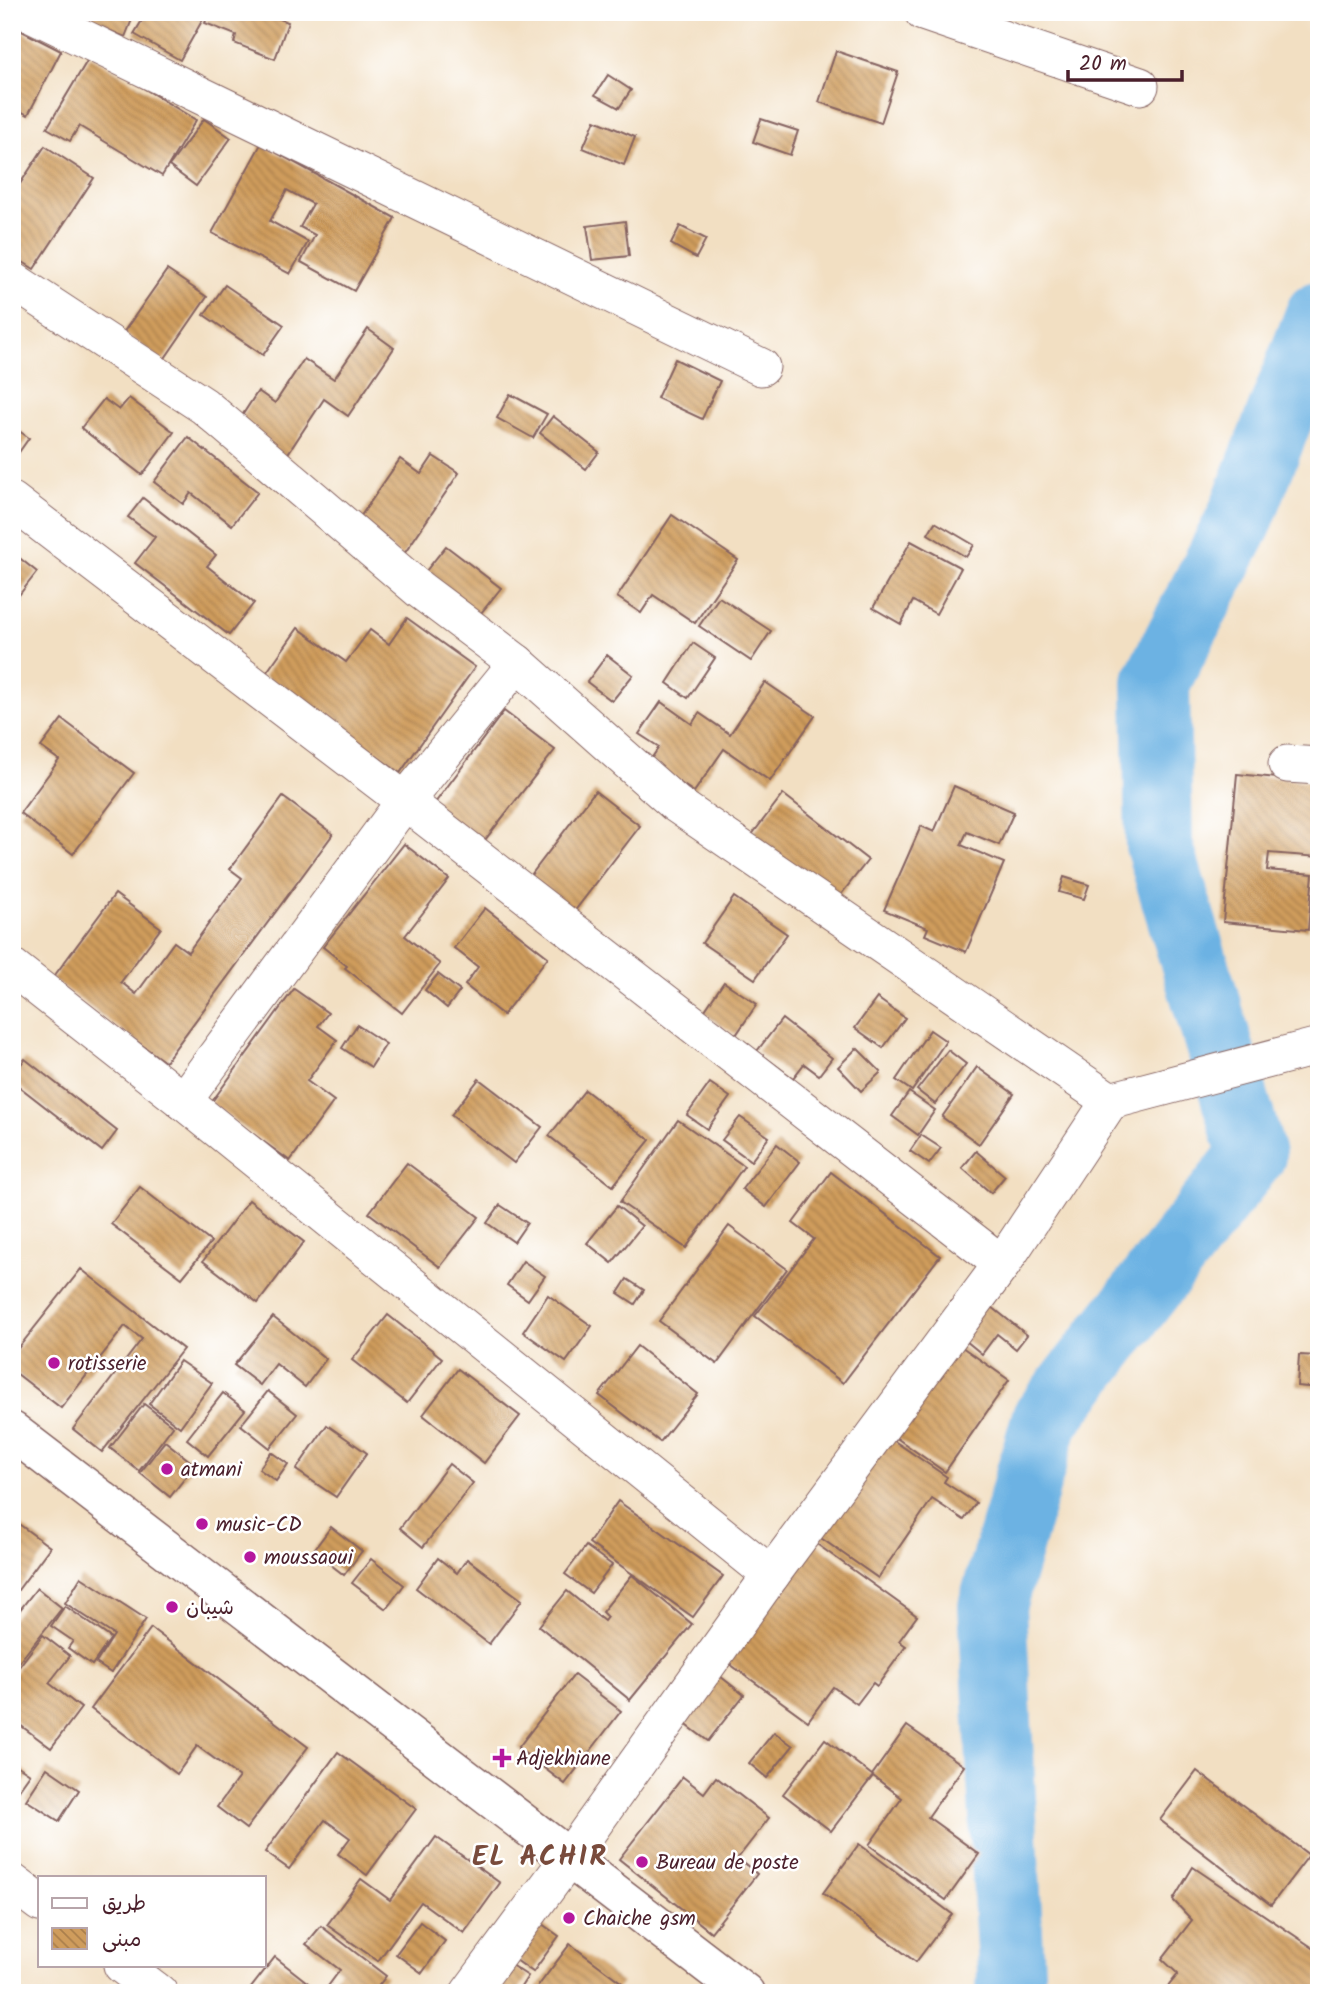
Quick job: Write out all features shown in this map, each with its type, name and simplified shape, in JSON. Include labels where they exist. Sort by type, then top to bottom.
[{"type":"main road","points":[[12,1431],[745,1993]]},
{"type":"street","points":[[29,12],[761,367]]},
{"type":"street","points":[[923,12],[1140,86]]},
{"type":"street","points":[[12,280],[204,406],[420,590],[517,663],[676,804],[1110,1101]]},
{"type":"street","points":[[12,501],[405,800],[1002,1264]]},
{"type":"street","points":[[183,1101],[405,800],[517,663]]},
{"type":"street","points":[[12,967],[183,1101],[771,1576]]},
{"type":"street","points":[[469,1993],[771,1576],[1002,1264],[1110,1101],[1319,1046]]},
{"type":"street","points":[[12,1882],[38,1902]]},
{"type":"street","points":[[122,1966],[159,1993]]},
{"type":"building","points":[[89,12],[135,12],[125,37],[85,20]]},
{"type":"building","points":[[147,12],[207,12],[180,60],[134,34]]},
{"type":"building","points":[[209,12],[261,12],[288,22],[275,59],[234,43],[236,35],[205,23]]},
{"type":"building","points":[[12,26],[61,51],[28,115],[12,107]]},
{"type":"building","points":[[836,51],[898,72],[881,123],[819,102]]},
{"type":"building","points":[[90,56],[196,120],[162,176],[79,126],[70,141],[47,128]]},
{"type":"building","points":[[608,75],[631,90],[619,108],[595,95]]},
{"type":"building","points":[[204,119],[231,138],[196,186],[169,166]]},
{"type":"building","points":[[761,119],[798,131],[790,155],[753,142]]},
{"type":"building","points":[[595,120],[635,137],[624,165],[583,148]]},
{"type":"building","points":[[261,144],[395,218],[354,291],[301,262],[315,235],[300,227],[313,204],[287,190],[270,221],[308,242],[290,274],[212,233]]},
{"type":"building","points":[[45,146],[94,178],[34,269],[12,255],[12,196]]},
{"type":"building","points":[[625,221],[629,256],[592,260],[587,226]]},
{"type":"building","points":[[680,226],[706,239],[696,258],[671,244]]},
{"type":"building","points":[[167,270],[207,297],[163,361],[123,333]]},
{"type":"building","points":[[225,285],[284,325],[263,355],[204,315]]},
{"type":"building","points":[[368,329],[394,348],[348,416],[324,399],[283,461],[234,428],[258,391],[275,403],[304,359],[334,379]]},
{"type":"building","points":[[675,359],[720,381],[702,419],[657,398]]},
{"type":"building","points":[[510,394],[547,414],[533,438],[497,418]]},
{"type":"building","points":[[129,398],[174,432],[142,475],[81,428],[104,399],[119,410]]},
{"type":"building","points":[[553,416],[599,452],[586,469],[540,433]]},
{"type":"building","points":[[12,426],[29,438],[12,462]]},
{"type":"building","points":[[188,437],[258,492],[232,525],[191,493],[183,504],[154,482]]},
{"type":"building","points":[[433,456],[459,473],[402,557],[356,523],[400,459],[421,474]]},
{"type":"building","points":[[143,498],[216,555],[207,566],[254,603],[229,635],[135,563],[155,537],[128,517]]},
{"type":"building","points":[[672,515],[738,560],[695,623],[653,595],[641,613],[617,597]]},
{"type":"building","points":[[935,522],[974,545],[966,557],[928,534]]},
{"type":"building","points":[[911,541],[961,568],[936,614],[913,601],[901,624],[873,608]]},
{"type":"building","points":[[446,546],[501,588],[477,618],[422,576]]},
{"type":"building","points":[[12,552],[37,572],[12,604]]},
{"type":"building","points":[[719,597],[771,631],[751,661],[699,626]]},
{"type":"building","points":[[407,618],[475,667],[400,773],[264,676],[298,628],[346,662],[370,630],[389,644]]},
{"type":"building","points":[[693,643],[715,658],[688,698],[667,683]]},
{"type":"building","points":[[607,655],[633,675],[612,701],[587,682]]},
{"type":"building","points":[[765,682],[815,716],[770,781],[724,749],[694,792],[649,762],[659,747],[639,734],[661,702],[692,724],[699,713],[730,734]]},
{"type":"building","points":[[504,711],[555,750],[481,845],[432,807]]},
{"type":"building","points":[[62,719],[134,773],[73,854],[20,813],[59,760],[41,747]]},
{"type":"building","points":[[1237,774],[1319,782],[1319,857],[1269,853],[1267,870],[1313,874],[1308,930],[1223,922]]},
{"type":"building","points":[[954,786],[1014,812],[999,845],[967,832],[961,845],[1004,863],[966,952],[925,935],[928,928],[884,910],[921,826],[934,832]]},
{"type":"building","points":[[595,791],[640,826],[573,913],[528,879]]},
{"type":"building","points":[[783,794],[868,860],[835,902],[751,836]]},
{"type":"building","points":[[283,797],[333,834],[165,1062],[52,979],[115,894],[161,928],[121,982],[136,994],[174,942],[188,952],[242,878],[230,869]]},
{"type":"building","points":[[404,844],[449,879],[405,936],[440,964],[402,1013],[323,947]]},
{"type":"building","points":[[1064,877],[1089,885],[1084,899],[1059,892]]},
{"type":"building","points":[[734,897],[787,934],[755,979],[702,943]]},
{"type":"building","points":[[485,908],[548,957],[503,1015],[465,985],[478,967],[454,948]]},
{"type":"building","points":[[438,974],[460,991],[447,1008],[425,990]]},
{"type":"building","points":[[724,982],[757,1004],[736,1035],[703,1013]]},
{"type":"building","points":[[294,989],[328,1013],[318,1026],[337,1040],[307,1081],[334,1101],[290,1161],[211,1103]]},
{"type":"building","points":[[877,998],[905,1018],[883,1048],[855,1028]]},
{"type":"building","points":[[782,1019],[832,1058],[819,1075],[804,1064],[793,1078],[757,1051]]},
{"type":"building","points":[[357,1025],[386,1044],[371,1067],[342,1048]]},
{"type":"building","points":[[930,1030],[946,1041],[912,1091],[896,1080]]},
{"type":"building","points":[[857,1048],[881,1072],[861,1091],[838,1067]]},
{"type":"building","points":[[948,1050],[966,1064],[935,1104],[917,1090]]},
{"type":"building","points":[[25,1059],[117,1131],[102,1151],[12,1081],[12,1075]]},
{"type":"building","points":[[977,1067],[1014,1094],[979,1144],[942,1117]]},
{"type":"building","points":[[479,1079],[542,1127],[514,1163],[451,1115]]},
{"type":"building","points":[[710,1083],[730,1097],[707,1129],[687,1115]]},
{"type":"building","points":[[585,1090],[650,1140],[613,1186],[549,1136]]},
{"type":"building","points":[[909,1092],[935,1110],[918,1135],[892,1116]]},
{"type":"building","points":[[740,1117],[769,1137],[751,1161],[722,1140]]},
{"type":"building","points":[[678,1120],[744,1166],[686,1248],[620,1202]]},
{"type":"building","points":[[921,1135],[941,1148],[929,1164],[910,1151]]},
{"type":"building","points":[[777,1144],[800,1162],[766,1207],[742,1189]]},
{"type":"building","points":[[976,1151],[1005,1176],[991,1193],[962,1168]]},
{"type":"building","points":[[407,1163],[479,1217],[440,1267],[369,1213]]},
{"type":"building","points":[[831,1172],[940,1256],[843,1383],[755,1316],[814,1239],[793,1223]]},
{"type":"building","points":[[140,1187],[211,1242],[182,1278],[111,1224]]},
{"type":"building","points":[[249,1200],[304,1242],[258,1303],[203,1261]]},
{"type":"building","points":[[500,1205],[527,1223],[514,1242],[487,1223]]},
{"type":"building","points":[[617,1206],[642,1226],[612,1263],[587,1243]]},
{"type":"building","points":[[729,1226],[787,1269],[717,1364],[659,1321]]},
{"type":"building","points":[[523,1261],[545,1276],[528,1300],[507,1285]]},
{"type":"building","name":"rotisserie","points":[[81,1269],[183,1349],[102,1452],[73,1429],[142,1339],[125,1326],[61,1408],[12,1370],[12,1356]]},
{"type":"building","points":[[627,1279],[644,1290],[635,1304],[618,1293]]},
{"type":"building","points":[[548,1295],[592,1326],[566,1362],[523,1332]]},
{"type":"building","points":[[987,1303],[1027,1335],[1016,1349],[997,1334],[982,1354],[960,1336]]},
{"type":"building","points":[[388,1315],[442,1358],[407,1403],[352,1360]]},
{"type":"building","points":[[273,1317],[326,1359],[305,1387],[276,1364],[260,1385],[234,1365]]},
{"type":"building","points":[[952,1340],[1009,1380],[945,1472],[888,1432]]},
{"type":"building","points":[[637,1346],[698,1394],[660,1442],[599,1395]]},
{"type":"building","points":[[1299,1355],[1319,1356],[1319,1388],[1297,1386]]},
{"type":"building","points":[[180,1361],[212,1383],[180,1427],[149,1404]]},
{"type":"building","points":[[458,1369],[520,1416],[484,1463],[423,1415]]},
{"type":"building","points":[[268,1391],[297,1414],[270,1448],[241,1425]]},
{"type":"building","points":[[223,1393],[245,1410],[208,1456],[187,1439]]},
{"type":"building","points":[[144,1404],[173,1426],[139,1471],[110,1448]]},
{"type":"building","points":[[327,1425],[367,1453],[336,1497],[296,1470]]},
{"type":"building","points":[[887,1436],[947,1477],[944,1482],[976,1503],[964,1520],[932,1499],[878,1578],[818,1536]]},
{"type":"building","name":"atmani","points":[[165,1441],[195,1465],[170,1497],[140,1473]]},
{"type":"building","points":[[271,1452],[288,1464],[276,1481],[259,1469]]},
{"type":"building","points":[[449,1464],[473,1483],[423,1547],[400,1528]]},
{"type":"building","points":[[618,1501],[723,1576],[693,1617],[589,1543]]},
{"type":"building","points":[[12,1519],[50,1547],[12,1598]]},
{"type":"building","points":[[331,1527],[362,1551],[344,1575],[313,1551]]},
{"type":"building","points":[[814,1542],[917,1616],[899,1641],[906,1646],[877,1686],[873,1683],[857,1704],[833,1687],[808,1721],[727,1662]]},
{"type":"building","points":[[586,1546],[612,1565],[591,1593],[565,1574]]},
{"type":"building","points":[[438,1558],[457,1573],[467,1559],[522,1600],[489,1644],[416,1588]]},
{"type":"building","points":[[371,1559],[404,1585],[386,1609],[352,1583]]},
{"type":"building","points":[[632,1575],[692,1624],[630,1700],[539,1626],[567,1591],[604,1621],[607,1617],[602,1612]]},
{"type":"building","points":[[81,1577],[146,1619],[111,1673],[96,1663],[114,1635],[65,1603]]},
{"type":"building","points":[[37,1588],[62,1608],[12,1671],[12,1620]]},
{"type":"building","points":[[65,1606],[111,1638],[92,1665],[68,1648],[73,1641],[51,1626]]},
{"type":"building","points":[[151,1628],[308,1747],[246,1829],[217,1807],[239,1777],[197,1746],[177,1774],[91,1709]]},
{"type":"building","points":[[43,1635],[70,1656],[49,1683],[81,1708],[51,1748],[12,1719],[12,1676]]},
{"type":"building","points":[[716,1673],[744,1695],[708,1741],[680,1720]]},
{"type":"building","points":[[574,1675],[621,1711],[565,1784],[518,1748]]},
{"type":"building","points":[[907,1726],[964,1766],[928,1817],[979,1854],[946,1900],[869,1845],[902,1798],[873,1776],[831,1831],[783,1794],[825,1739],[872,1775]]},
{"type":"building","points":[[774,1732],[793,1746],[767,1778],[749,1763]]},
{"type":"building","points":[[338,1752],[416,1809],[367,1875],[338,1854],[350,1838],[325,1820],[289,1869],[265,1852]]},
{"type":"building","points":[[12,1762],[30,1774],[18,1791],[12,1787]]},
{"type":"building","points":[[47,1768],[79,1790],[59,1821],[26,1800]]},
{"type":"building","points":[[1197,1771],[1309,1855],[1271,1905],[1160,1820]]},
{"type":"building","points":[[683,1777],[704,1793],[716,1777],[769,1818],[738,1858],[757,1874],[711,1932],[619,1859]]},
{"type":"building","points":[[436,1837],[500,1883],[464,1933],[421,1902],[378,1961],[327,1925],[361,1879],[390,1900]]},
{"type":"building","points":[[859,1844],[952,1914],[916,1962],[823,1893]]},
{"type":"building","points":[[1193,1867],[1319,1952],[1319,1993],[1163,1993],[1178,1974],[1162,1959],[1192,1920],[1173,1900]]},
{"type":"building","points":[[420,1922],[445,1941],[422,1973],[396,1954]]},
{"type":"building","points":[[542,1924],[559,1936],[533,1972],[516,1960]]},
{"type":"building","points":[[321,1926],[386,1976],[373,1993],[323,1993],[340,1970],[306,1944]]},
{"type":"building","points":[[570,1944],[622,1983],[614,1993],[533,1993]]},
{"type":"building","points":[[275,1957],[321,1993],[247,1993]]},
{"type":"building","points":[[508,1963],[528,1976],[517,1993],[488,1993]]},
{"type":"waterway","points":[[1010,1993],[992,1606],[1045,1420],[1252,1155],[1159,845],[1156,683],[1239,521],[1319,315]]},
{"type":"place","name":"rotisserie","points":[[54,1363]]},
{"type":"place","name":"atmani","points":[[167,1469]]},
{"type":"place","name":"music-CD","points":[[202,1524]]},
{"type":"place","name":"moussaoui","points":[[250,1557]]},
{"type":"place","name":"شيبان","points":[[172,1607]]},
{"type":"place","name":"Adjekhiane","points":[[502,1758]]},
{"type":"place","name":"Bureau de poste","points":[[642,1862]]},
{"type":"place","name":"Chaiche gsm","points":[[569,1918]]},
{"type":"district","name":"EL ACHIR","points":[[540,1855]]}]
